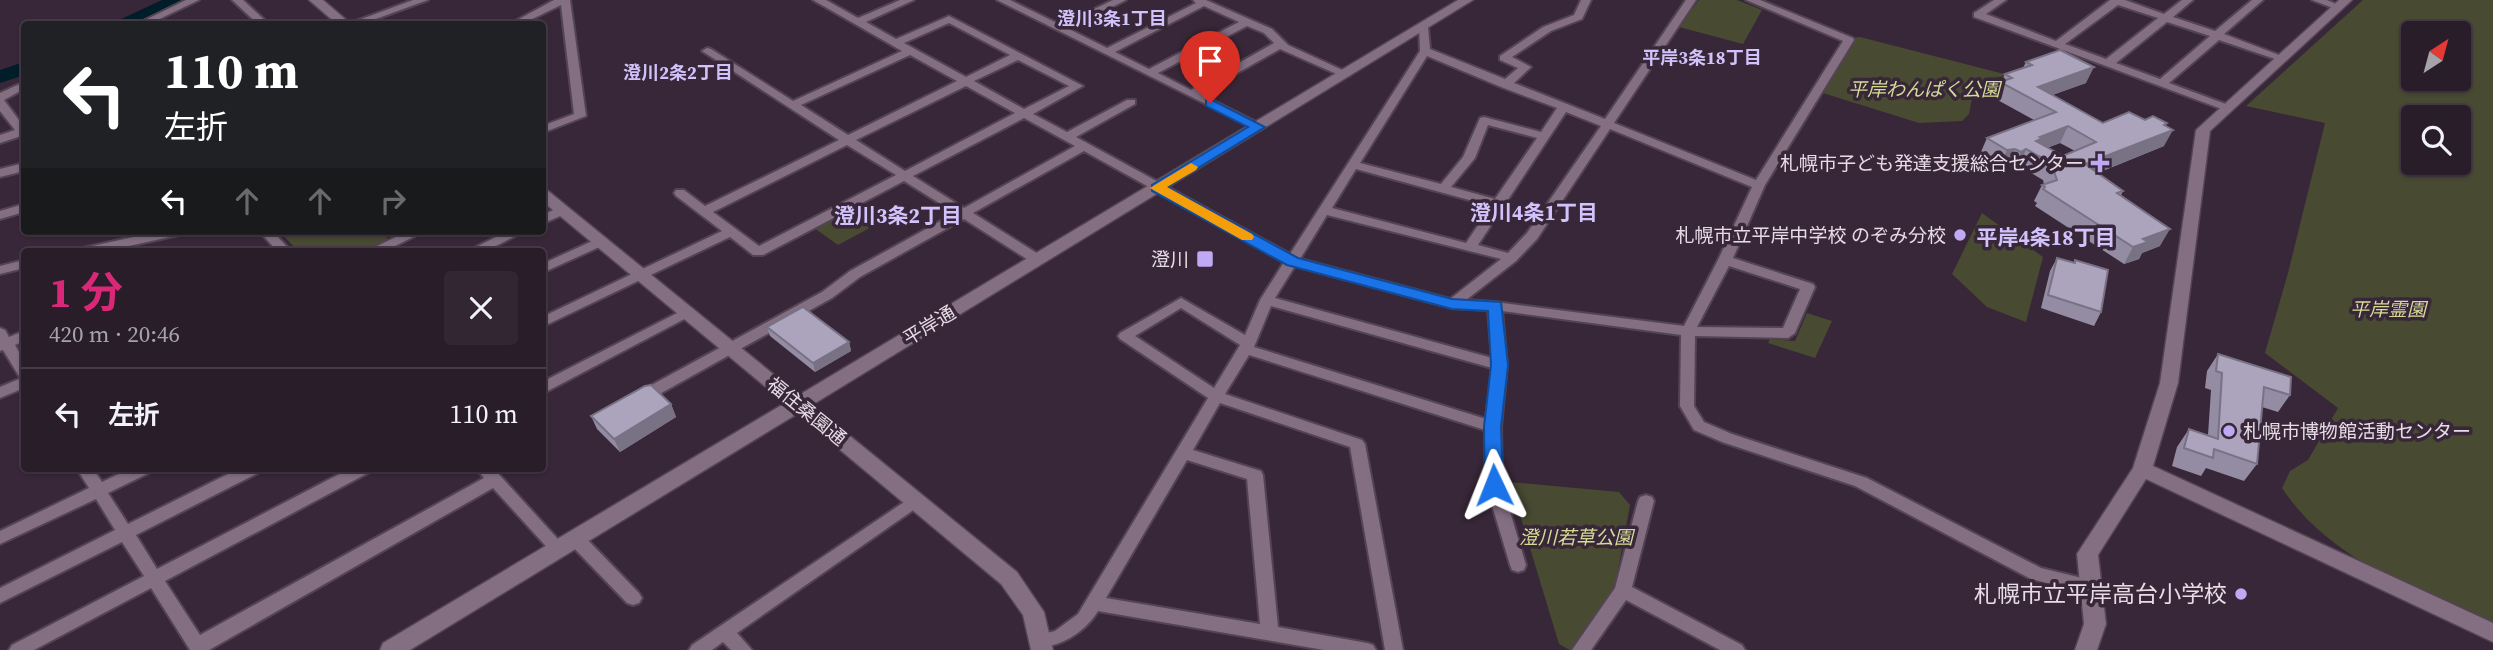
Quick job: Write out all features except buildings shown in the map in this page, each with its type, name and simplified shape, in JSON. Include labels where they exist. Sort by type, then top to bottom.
[{"type":"street","points":[[148,21],[194,0]]},
{"type":"street","points":[[237,0],[261,21]]},
{"type":"street","points":[[353,21],[423,0]]},
{"type":"street","points":[[521,21],[564,0],[580,116],[546,129]]},
{"type":"street","points":[[858,22],[909,0]]},
{"type":"street","points":[[1061,29],[1121,0]]},
{"type":"street","name":"平岸通","points":[[391,650],[1467,0]]},
{"type":"street","points":[[1505,85],[1526,67],[1504,58],[1548,29],[1578,17],[1586,0]]},
{"type":"street","points":[[1751,0],[1849,40],[1759,185],[1725,260],[1688,331],[1687,406],[1699,426],[1727,438],[1861,482],[2037,574],[2090,587]]},
{"type":"street","points":[[2001,0],[1978,15],[2227,108]]},
{"type":"street","points":[[2057,45],[2117,0],[2282,58]]},
{"type":"street","points":[[2107,64],[2188,0]]},
{"type":"street","points":[[2161,84],[2258,0]]},
{"type":"street","points":[[2317,0],[2342,3]]},
{"type":"street","points":[[322,1],[340,21]]},
{"type":"street","points":[[826,1],[965,82],[1292,261],[1452,304],[1496,306],[1688,331],[1788,333],[1808,287],[1725,260]]},
{"type":"street","points":[[1107,52],[1200,1],[1268,31],[1280,44],[1345,74]]},
{"type":"street","points":[[1452,304],[1511,258],[1532,236],[1687,1]]},
{"type":"street","points":[[1012,2],[1258,127]]},
{"type":"street","points":[[2086,650],[2095,624],[2087,554],[2142,469],[2169,383],[2203,130],[2342,3]]},
{"type":"street","points":[[680,193],[758,252],[1077,86],[949,19],[896,43]]},
{"type":"street","points":[[1150,73],[1246,22]]},
{"type":"street","points":[[1042,645],[1074,628],[1094,603],[1247,347],[1267,300],[1425,51],[1423,27]]},
{"type":"street","points":[[1192,94],[1280,44]]},
{"type":"street","points":[[707,51],[1038,260]]},
{"type":"street","points":[[793,105],[910,51]]},
{"type":"street","points":[[1425,51],[1759,185]]},
{"type":"street","points":[[704,211],[1018,55]]},
{"type":"street","points":[[21,87],[0,101],[21,129]]},
{"type":"street","points":[[1066,138],[1131,102]]},
{"type":"street","points":[[1470,247],[1563,107]]},
{"type":"street","points":[[1445,187],[1469,158],[1483,120],[1544,136]]},
{"type":"street","points":[[0,139],[21,133]]},
{"type":"street","points":[[651,392],[827,295],[855,274],[1083,147]]},
{"type":"street","points":[[1352,164],[1445,187],[1498,204]]},
{"type":"street","points":[[0,173],[21,168]]},
{"type":"street","name":"福住桑園通","points":[[546,196],[994,564],[1020,590],[1033,611],[1042,645]]},
{"type":"street","points":[[0,215],[21,209]]},
{"type":"street","points":[[546,218],[563,210]]},
{"type":"street","points":[[1324,210],[1511,258]]},
{"type":"street","points":[[546,321],[730,231]]},
{"type":"street","points":[[101,248],[162,235]]},
{"type":"street","points":[[269,235],[281,248]]},
{"type":"street","points":[[381,248],[410,235]]},
{"type":"street","points":[[482,248],[510,235]]},
{"type":"street","points":[[546,267],[601,241]]},
{"type":"street","points":[[0,270],[21,265]]},
{"type":"street","points":[[1267,300],[1500,365]]},
{"type":"street","points":[[1394,650],[1357,444],[1217,397],[1125,336],[1181,302],[1247,347],[1493,427]]},
{"type":"street","points":[[1496,306],[1500,365],[1493,427],[1494,485],[1518,565]]},
{"type":"street","points":[[546,387],[687,312]]},
{"type":"street","points":[[21,337],[2,341],[21,368]]},
{"type":"street","points":[[0,393],[21,384]]},
{"type":"street","points":[[1183,453],[1255,475],[1270,633]]},
{"type":"street","points":[[2142,469],[2493,633]]},
{"type":"street","points":[[87,472],[198,648],[490,474],[567,544],[633,598]]},
{"type":"street","points":[[0,538],[137,472]]},
{"type":"street","points":[[0,596],[246,472]]},
{"type":"street","points":[[18,650],[356,472]]},
{"type":"street","points":[[698,650],[916,500]]},
{"type":"street","points":[[1581,650],[1623,590],[1646,502]]},
{"type":"street","points":[[1623,590],[1737,650]]},
{"type":"street","points":[[1094,603],[1367,650]]},
{"type":"street","points":[[724,632],[743,650]]},
{"type":"green space","points":[[1699,0],[1737,0],[1762,10],[1743,44],[1679,27]]},
{"type":"green space","name":"平岸霊園","points":[[2363,0],[2493,0],[2493,625],[2406,586],[2350,554],[2302,513],[2282,488],[2290,471],[2308,460],[2338,408],[2265,353],[2325,123],[2246,106]]},
{"type":"green space","name":"平岸わんぱく公園","points":[[1860,37],[2008,75],[1975,83],[1969,114],[1962,121],[1919,123],[1823,93],[1853,38]]},
{"type":"green space","points":[[855,206],[879,223],[838,245],[814,228]]},
{"type":"green space","points":[[1982,213],[2043,257],[2026,322],[1987,307],[1952,274]]},
{"type":"green space","points":[[283,235],[384,235],[389,240],[371,248],[295,248]]},
{"type":"green space","points":[[1807,313],[1832,321],[1815,358],[1768,343],[1770,339],[1795,341]]},
{"type":"green space","name":"澄川若草公園","points":[[1510,482],[1619,492],[1630,505],[1614,591],[1570,650],[1559,644]]},
{"type":"waterway","points":[[132,21],[178,0]]},
{"type":"waterway","points":[[0,77],[21,69]]},
{"type":"slow traffic","points":[[1191,167],[1157,188],[1247,237]]},
{"type":"place","name":"札幌市子ども発達支援総合センター","points":[[2100,163]]},
{"type":"place","name":"札幌市立平岸中学校 のぞみ分校","points":[[1960,235]]},
{"type":"place","name":"澄川","points":[[1205,259]]},
{"type":"place","name":"札幌市博物館活動センター","points":[[2229,431]]},
{"type":"place","name":"札幌市立平岸高台小学校","points":[[2241,594]]},
{"type":"district","name":"澄川3条1丁目","points":[[1112,19]]},
{"type":"district","name":"平岸3条18丁目","points":[[1702,58]]},
{"type":"district","name":"澄川2条2丁目","points":[[678,73]]},
{"type":"district","name":"澄川4条1丁目","points":[[1534,213]]},
{"type":"district","name":"澄川3条2丁目","points":[[898,216]]},
{"type":"district","name":"平岸4条18丁目","points":[[2046,238]]},
{"type":"route","points":[[1210,103],[1258,127],[1157,188],[1292,261],[1452,304],[1496,306],[1500,365],[1493,427],[1494,485]]}]
